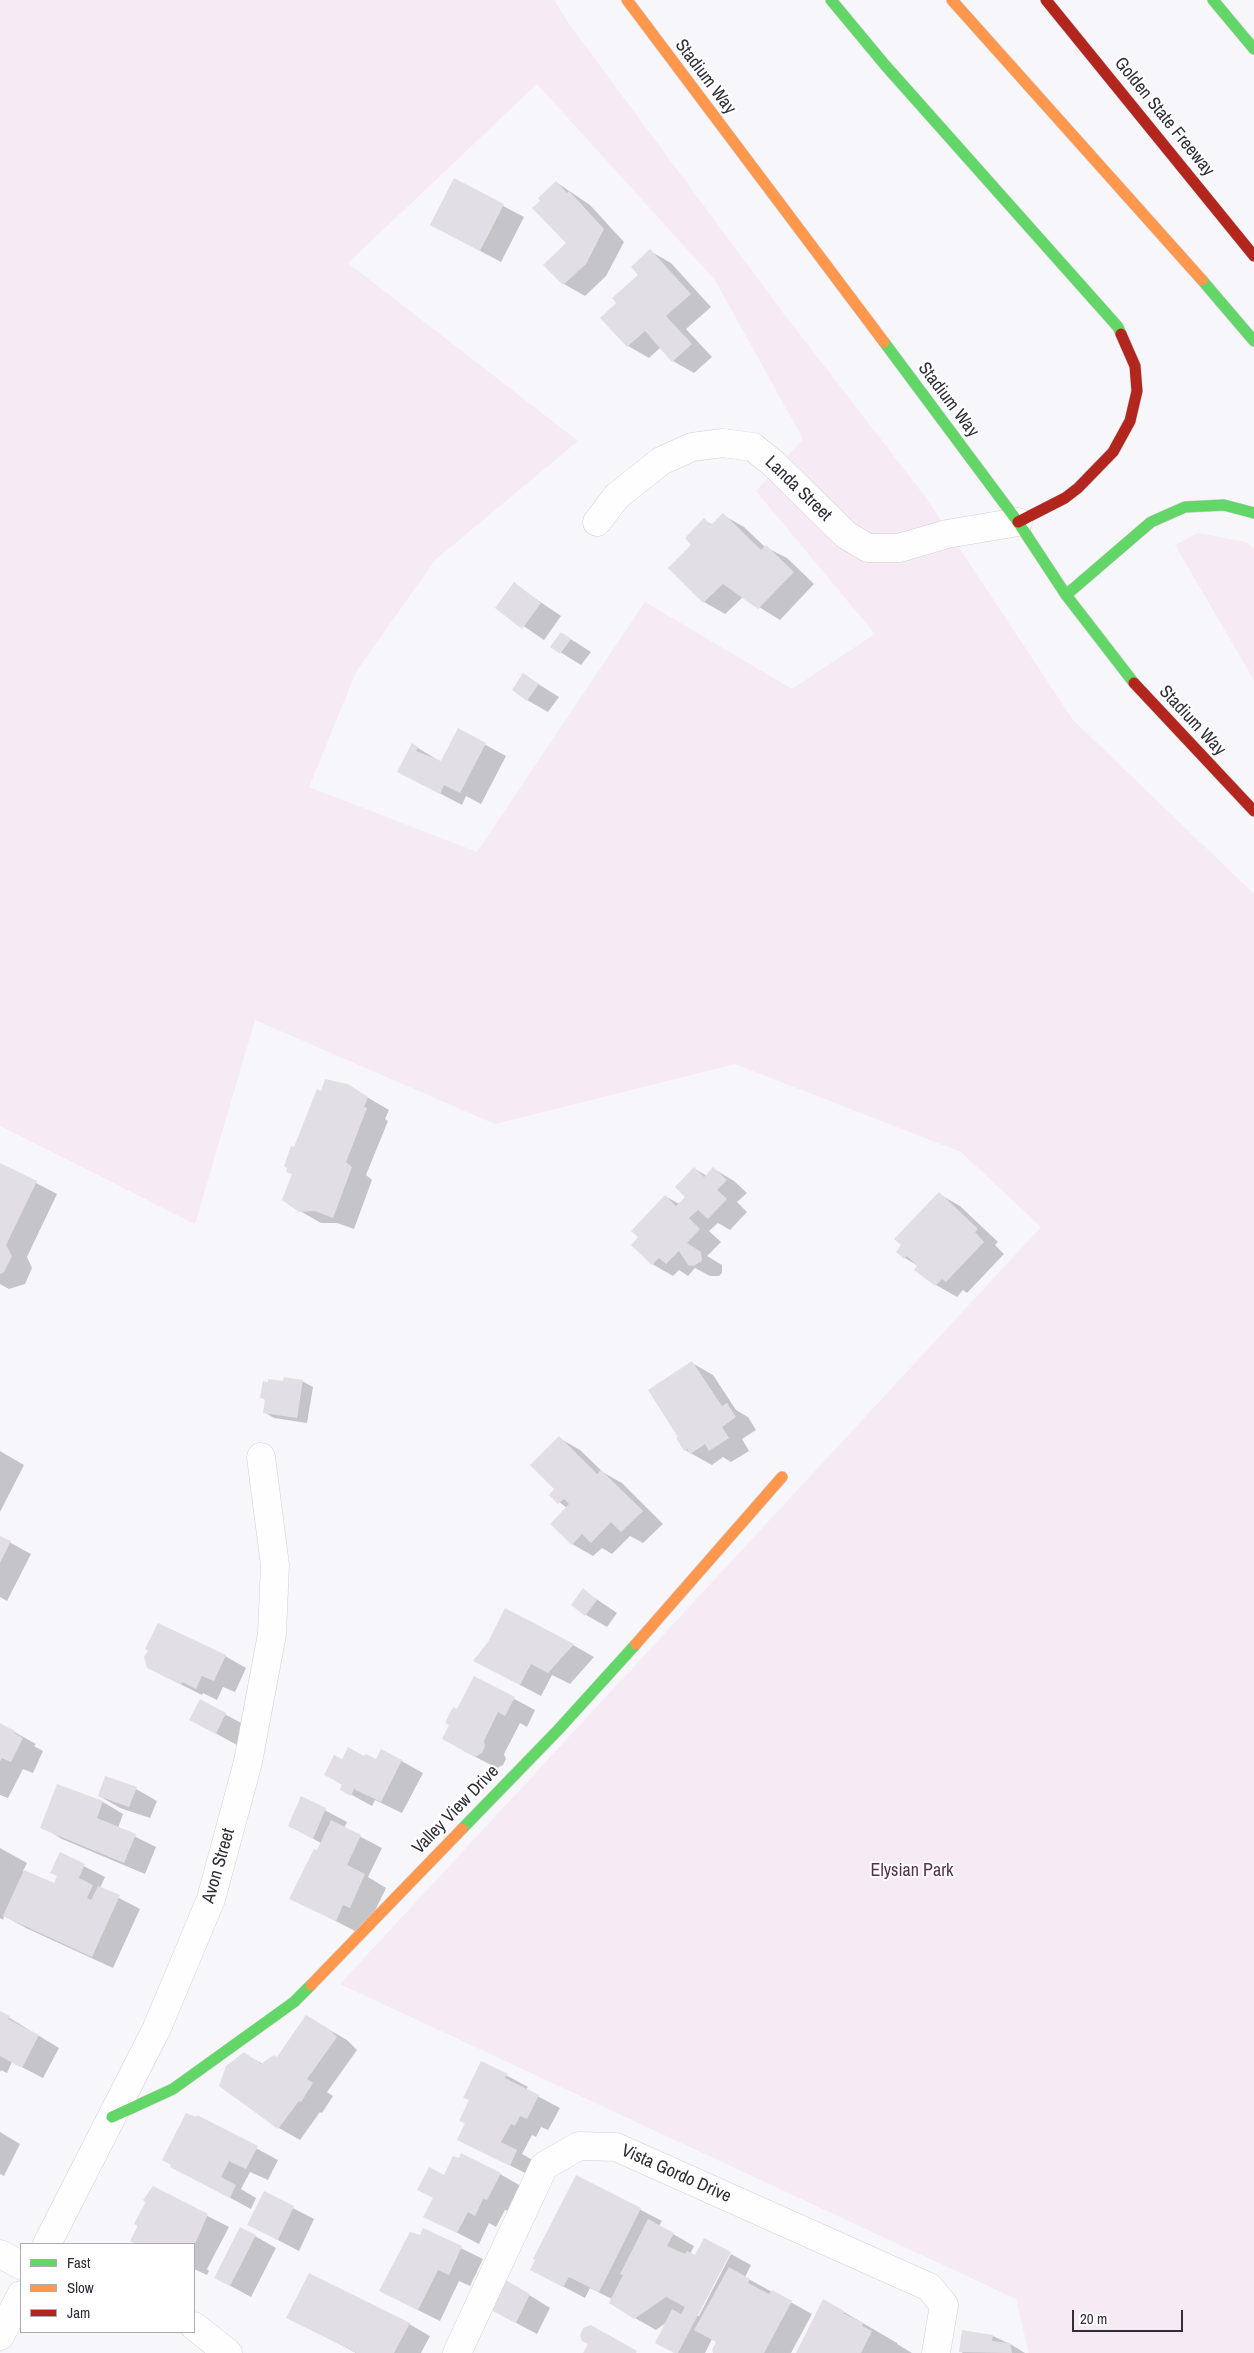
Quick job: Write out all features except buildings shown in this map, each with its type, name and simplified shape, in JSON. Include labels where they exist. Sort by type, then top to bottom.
[{"type":"main road","name":"Stadium Way","points":[[626,0],[1018,522],[1066,595],[1130,678],[1254,811]]},
{"type":"main road","points":[[831,0],[885,65],[1118,327],[1135,366],[1137,391],[1130,421],[1113,452],[1078,488],[1065,498],[1018,522]]},
{"type":"main road","points":[[952,0],[1254,341]]},
{"type":"main road","name":"Golden State Freeway","points":[[1046,0],[1254,256]]},
{"type":"main road","points":[[1213,0],[1254,49]]},
{"type":"main road","points":[[1066,595],[1151,522],[1185,507],[1224,505],[1254,514]]},
{"type":"main road","name":"Valley View Drive","points":[[112,2117],[173,2089],[294,2002],[558,1730],[782,1477]]},
{"type":"street","name":"Landa Street","points":[[597,522],[617,496],[661,461],[692,447],[722,443],[753,447],[775,465],[846,536],[868,548],[899,548],[947,534],[1018,522]]},
{"type":"street","name":"Avon Street","points":[[49,2243],[157,2028],[211,1898],[248,1762],[272,1634],[275,1565],[261,1457]]},
{"type":"street","name":"Vista Gordo Drive","points":[[457,2353],[544,2166],[579,2146],[616,2147],[929,2287],[944,2305],[936,2353]]},
{"type":"street","points":[[0,2254],[20,2264]]},
{"type":"street","points":[[0,2336],[20,2297]]},
{"type":"street","points":[[195,2327],[228,2353]]},
{"type":"green space","name":"Elysian Park","points":[[0,0],[554,0],[569,24],[784,314],[924,495],[1073,720],[1254,894],[1254,2353],[1029,2353],[1016,2299],[340,1984],[1041,1227],[961,1152],[735,1064],[495,1124],[255,1020],[195,1224],[0,1126]],"holes":[[[537,84],[715,280],[803,439],[756,491],[875,634],[792,689],[645,602],[477,852],[309,787],[356,672],[435,560],[578,441],[348,263]]]},
{"type":"green space","points":[[1198,533],[1246,542],[1254,549],[1254,680],[1175,545]]},
{"type":"traffic: fast","points":[[831,0],[885,65],[1118,327],[1121,334]]},
{"type":"traffic: fast","points":[[1213,0],[1254,49]]},
{"type":"traffic: fast","points":[[1202,280],[1254,341]]},
{"type":"traffic: fast","points":[[884,342],[1018,522],[1066,595],[1134,683]]},
{"type":"traffic: fast","points":[[1066,595],[1151,522],[1185,507],[1224,505],[1254,513]]},
{"type":"traffic: fast","points":[[462,1829],[558,1730],[636,1644]]},
{"type":"traffic: fast","points":[[112,2117],[173,2089],[294,2002],[311,1985]]},
{"type":"traffic: slow","points":[[627,0],[884,342]]},
{"type":"traffic: slow","points":[[952,0],[1202,280]]},
{"type":"traffic: slow","points":[[636,1644],[782,1477]]},
{"type":"traffic: slow","points":[[311,1985],[462,1829]]},
{"type":"traffic: jam","points":[[1046,0],[1254,256]]},
{"type":"traffic: jam","points":[[1018,522],[1065,498],[1078,488],[1113,452],[1130,421],[1137,391],[1135,366],[1121,334]]},
{"type":"traffic: jam","points":[[1134,683],[1254,811]]}]
